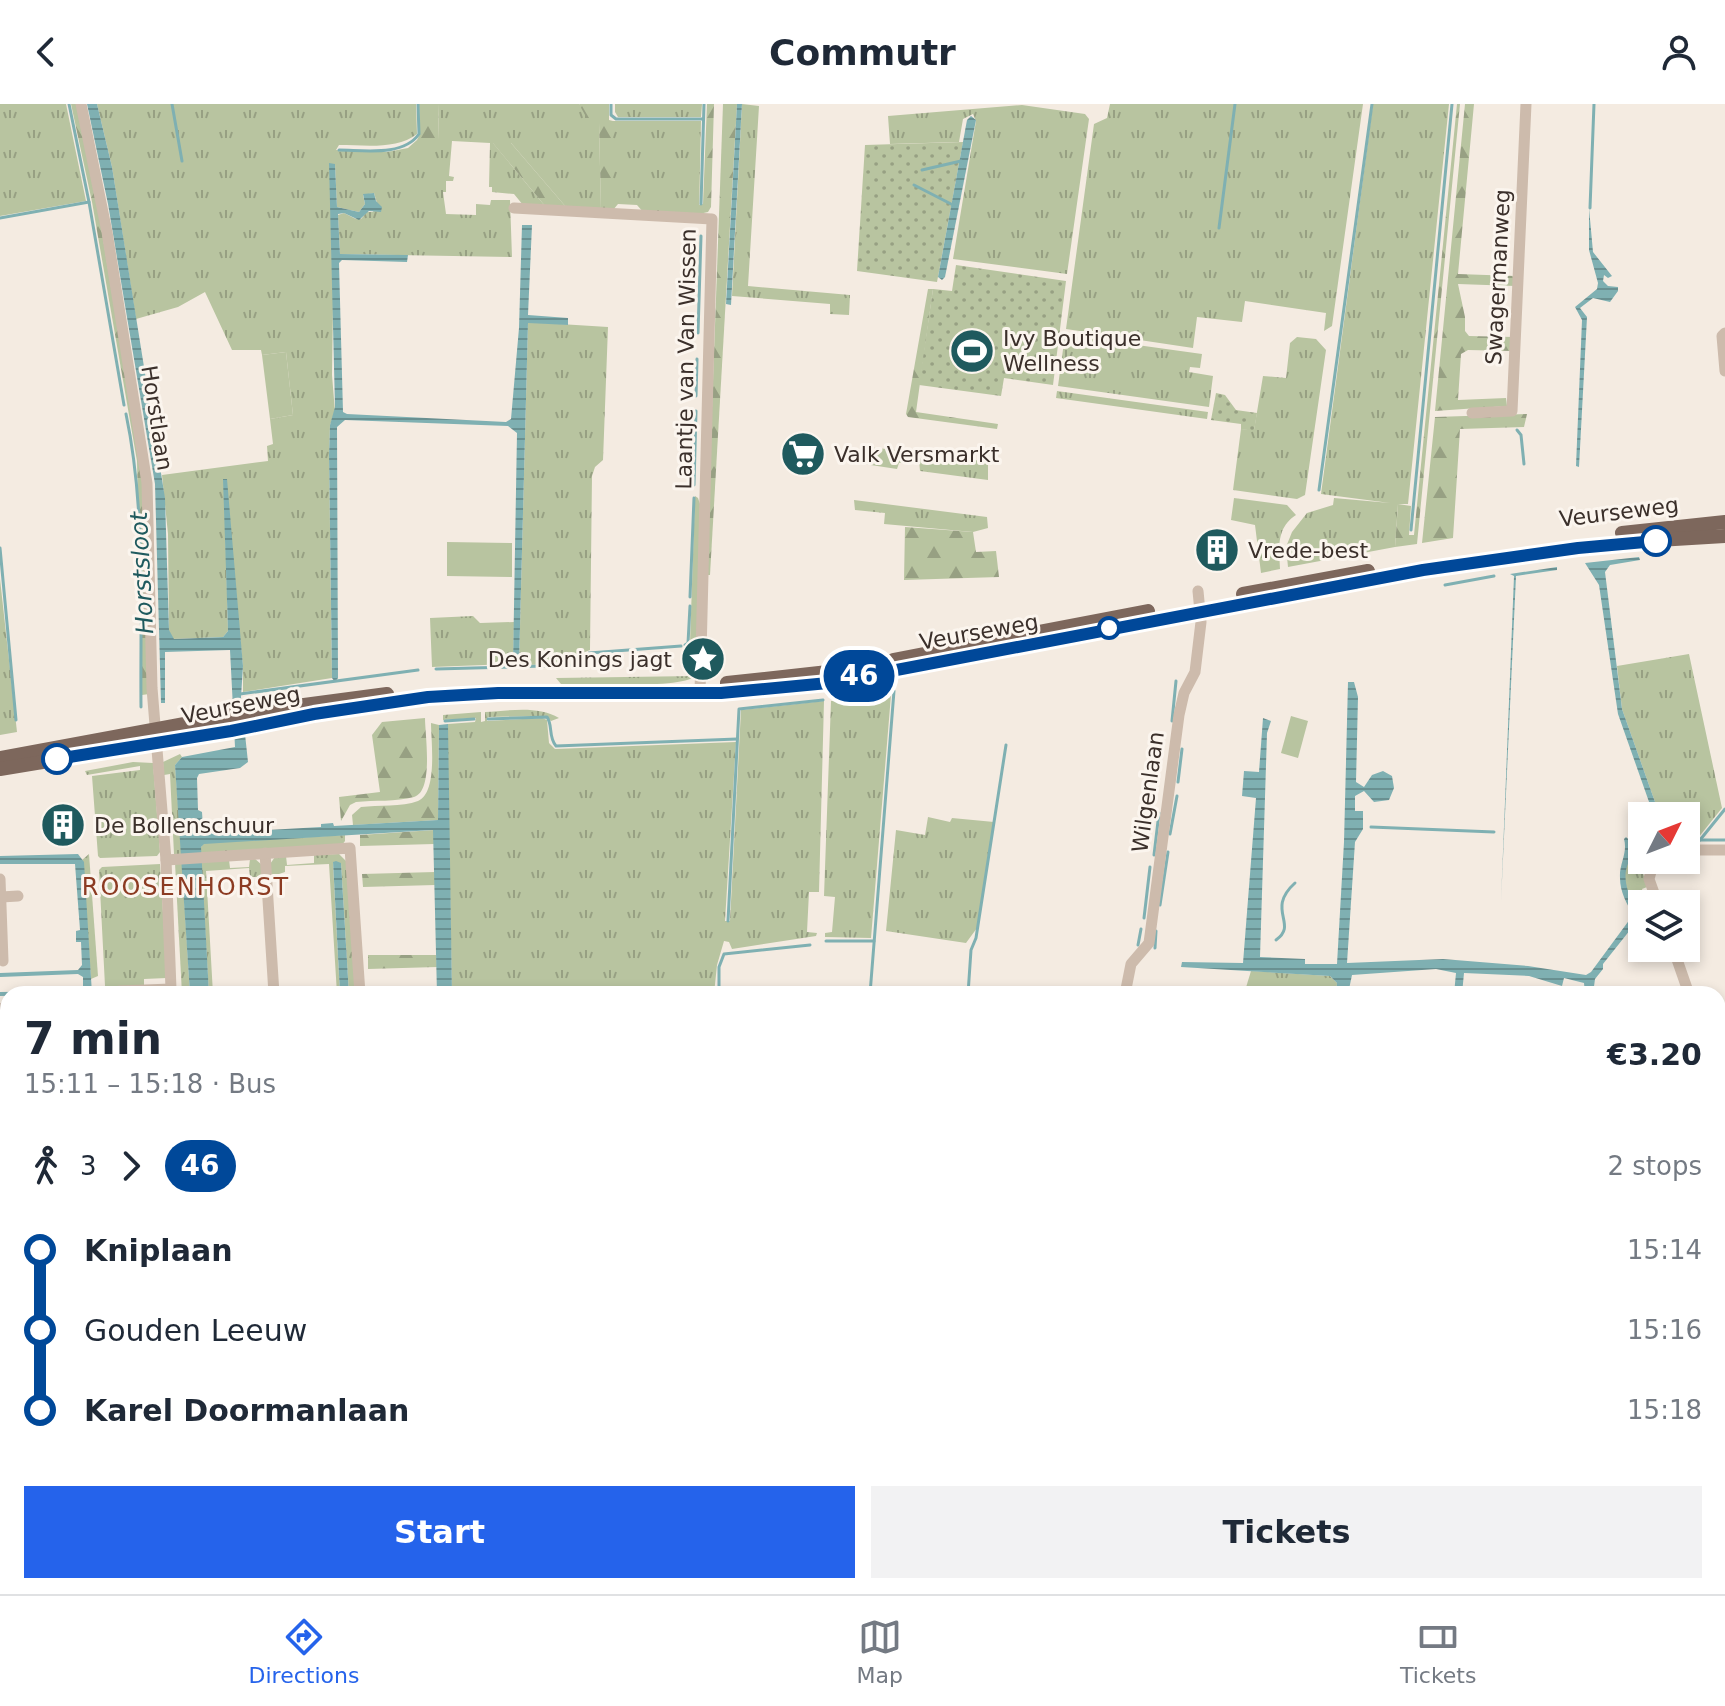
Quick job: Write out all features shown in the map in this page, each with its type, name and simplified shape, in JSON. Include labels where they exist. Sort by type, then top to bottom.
[{"type":"main road","name":"Veurseweg","points":[[0,758],[157,736],[361,697],[453,689],[720,688],[828,672],[1422,560],[1586,537],[1725,522]]},
{"type":"main road","name":"Veurseweg","points":[[1199,601],[1625,542],[1725,536]]},
{"type":"main road","name":"Veurseweg","points":[[0,769],[157,736]]},
{"type":"street","name":"Horstlaan","points":[[81,104],[107,232],[147,483],[152,688],[172,860],[171,986]]},
{"type":"street","name":"Swagermanweg","points":[[1472,413],[1512,411],[1526,104]]},
{"type":"street","name":"Laantje van Van Wissen","points":[[514,208],[712,219],[700,689]]},
{"type":"street","points":[[1725,333],[1722,336],[1725,371]]},
{"type":"street","name":"Wilgenlaan","points":[[1127,986],[1131,964],[1149,943],[1179,715],[1184,693],[1195,672],[1199,601]]},
{"type":"street","points":[[172,860],[350,848],[359,986]]},
{"type":"street","points":[[1700,850],[1725,850]]},
{"type":"street","points":[[265,853],[273,986]]},
{"type":"street","points":[[0,879],[3,961]]},
{"type":"street","points":[[1,897],[18,896]]},
{"type":"street","points":[[1678,962],[1686,986]]},
{"type":"green space","points":[[0,104],[66,104],[86,201],[0,216]]},
{"type":"green space","points":[[71,104],[77,104],[92,171],[143,483],[149,694],[142,695],[137,461],[92,202]]},
{"type":"green space","points":[[97,104],[416,104],[417,134],[409,139],[380,146],[339,145],[336,150],[387,152],[408,148],[417,140],[439,140],[438,104],[579,104],[599,123],[601,210],[566,207],[511,143],[493,143],[545,206],[523,205],[514,194],[492,192],[492,187],[489,187],[490,143],[452,141],[449,176],[454,177],[453,181],[446,181],[446,192],[443,192],[446,214],[476,215],[476,204],[490,205],[491,200],[510,200],[512,257],[340,254],[338,215],[344,213],[361,219],[367,212],[373,212],[377,203],[374,193],[363,195],[365,204],[359,212],[337,207],[335,164],[332,375],[335,412],[330,425],[329,455],[332,678],[243,692],[224,479],[228,631],[223,637],[173,639],[169,631],[168,534],[162,475],[268,461],[267,446],[273,444],[270,419],[293,415],[286,352],[262,355],[261,350],[232,350],[205,292],[178,307],[136,319],[112,167]]},
{"type":"green space","points":[[419,104],[438,104],[439,140],[417,140],[420,134]]},
{"type":"green space","points":[[579,104],[609,104],[609,120],[613,121],[613,210],[601,210],[599,123],[590,124]]},
{"type":"green space","points":[[615,104],[702,104],[701,117],[618,117]]},
{"type":"green space","points":[[707,104],[714,104],[711,207],[708,212],[699,214],[699,205],[703,204]]},
{"type":"green space","points":[[723,104],[737,104],[710,575],[706,575]]},
{"type":"green space","points":[[742,104],[759,106],[748,286],[850,295],[849,315],[830,314],[830,304],[732,296]]},
{"type":"green space","points":[[1110,104],[1363,104],[1332,326],[1324,331],[1326,313],[1245,301],[1242,322],[1197,317],[1193,348],[1066,329],[1094,124],[1107,118]]},
{"type":"green space","points":[[1373,104],[1449,104],[1408,504],[1398,504],[1395,547],[1288,567],[1286,547],[1292,532],[1307,513],[1333,505],[1334,498],[1390,503],[1321,494]]},
{"type":"green space","points":[[1457,104],[1460,104],[1417,544],[1395,547],[1398,504],[1411,506],[1409,535],[1414,535]]},
{"type":"green space","points":[[1465,104],[1474,104],[1458,274],[1515,276],[1515,286],[1458,284],[1465,331],[1469,336],[1513,337],[1512,351],[1468,350],[1461,354],[1458,400],[1506,398],[1507,406],[1435,411]]},
{"type":"green space","points":[[1022,105],[1085,114],[1089,119],[1067,274],[953,259],[976,121],[973,114],[963,119],[959,142],[890,144],[888,116]]},
{"type":"green space","points":[[613,121],[701,121],[699,214],[644,213],[637,205],[618,204],[613,210]]},
{"type":"green space","points":[[492,142],[511,143],[566,207],[545,206]]},
{"type":"green space","points":[[963,142],[937,282],[857,271],[865,145]]},
{"type":"green space","points":[[956,265],[1066,281],[1053,385],[1004,378],[1001,396],[919,385],[933,289],[952,291]]},
{"type":"green space","points":[[928,289],[933,289],[916,412],[998,424],[997,429],[908,417],[906,414]]},
{"type":"green space","points":[[528,322],[608,327],[603,460],[595,467],[592,476],[590,650],[585,652],[584,664],[519,665]]},
{"type":"green space","points":[[1065,335],[1202,354],[1200,368],[1190,367],[1189,372],[1213,376],[1209,407],[1058,386]]},
{"type":"green space","points":[[1297,337],[1316,339],[1326,350],[1305,495],[1297,499],[1233,490],[1241,429],[1254,430],[1263,376],[1286,378],[1290,343]]},
{"type":"green space","points":[[286,352],[293,415],[270,419],[262,355]]},
{"type":"green space","points":[[1057,391],[1208,412],[1207,419],[1056,398]]},
{"type":"green space","points":[[1216,393],[1225,395],[1236,410],[1257,413],[1254,431],[1241,429],[1241,424],[1211,420]]},
{"type":"green space","points":[[1527,414],[1524,427],[1460,429],[1453,538],[1422,543],[1435,417]]},
{"type":"green space","points":[[867,447],[916,452],[910,461],[899,463],[897,469],[864,464]]},
{"type":"green space","points":[[926,453],[988,462],[988,480],[920,471],[919,460]]},
{"type":"green space","points":[[695,496],[700,504],[697,648],[686,648],[690,643]]},
{"type":"green space","points":[[1234,498],[1287,505],[1296,515],[1282,532],[1280,569],[1261,573],[1255,525],[1231,520]]},
{"type":"green space","points":[[854,500],[987,517],[988,528],[973,532],[884,524],[885,513],[855,510]]},
{"type":"green space","points":[[905,527],[973,532],[976,552],[996,551],[999,577],[904,580]]},
{"type":"green space","points":[[447,542],[512,543],[512,577],[447,576]]},
{"type":"green space","points":[[0,579],[17,732],[0,735]]},
{"type":"green space","points":[[473,616],[480,623],[514,622],[513,664],[432,667],[430,618]]},
{"type":"green space","points":[[1689,654],[1722,808],[1700,836],[1700,802],[1655,802],[1622,709],[1617,666]]},
{"type":"green space","points":[[695,676],[673,683],[632,685],[561,684],[556,678]]},
{"type":"green space","points":[[891,695],[871,938],[825,937],[825,933],[832,932],[835,897],[824,896],[831,701]]},
{"type":"green space","points":[[824,701],[819,892],[809,892],[807,932],[817,933],[816,936],[732,949],[729,942],[724,941],[715,986],[452,986],[447,732],[448,724],[475,722],[476,718],[443,720],[443,715],[481,712],[481,722],[485,721],[485,712],[542,711],[559,718],[551,721],[546,716],[488,717],[487,721],[547,720],[549,743],[555,749],[736,742],[725,921],[730,921],[741,710]]},
{"type":"green space","points":[[1291,716],[1308,721],[1298,758],[1281,753]]},
{"type":"green space","points":[[425,718],[426,774],[420,793],[407,799],[356,802],[350,805],[341,821],[339,797],[380,792],[372,735],[382,722]]},
{"type":"green space","points":[[431,723],[439,725],[438,820],[353,825],[352,815],[361,807],[405,804],[424,796],[431,778]]},
{"type":"green space","points":[[180,754],[182,757],[175,765],[182,855],[174,854],[170,774],[164,775],[163,762]]},
{"type":"green space","points":[[133,762],[153,763],[160,852],[157,856],[100,858],[92,776],[140,770],[140,766],[87,775],[85,771]]},
{"type":"green space","points":[[928,817],[950,822],[952,818],[994,822],[977,928],[966,943],[886,931],[896,830],[925,835]]},
{"type":"green space","points":[[434,830],[434,844],[360,846],[360,835]]},
{"type":"green space","points":[[345,835],[342,845],[201,853],[204,843]]},
{"type":"green space","points":[[89,854],[98,976],[91,979],[82,860]]},
{"type":"green space","points":[[339,854],[348,863],[356,986],[349,986],[341,863],[333,863],[340,986],[337,986],[329,864],[285,866],[285,872],[270,877],[270,864],[275,857],[286,856],[287,865],[314,863],[314,855]]},
{"type":"green space","points":[[254,858],[262,865],[264,877],[250,877],[249,868],[206,871],[213,986],[209,986],[201,861],[229,860],[230,868],[249,867],[250,859]]},
{"type":"green space","points":[[1627,860],[1628,874],[1643,874],[1647,887],[1642,890],[1628,891],[1624,874]]},
{"type":"green space","points":[[175,863],[182,863],[190,986],[182,986]]},
{"type":"green space","points":[[160,864],[167,978],[144,979],[144,986],[105,986],[99,870],[102,867]]},
{"type":"green space","points":[[435,872],[435,885],[363,887],[362,874]]},
{"type":"green space","points":[[368,955],[436,955],[437,967],[368,969]]},
{"type":"green space","points":[[1251,971],[1330,976],[1337,983],[1337,986],[1246,986]]},
{"type":"water","points":[[87,104],[97,104],[112,167],[165,498],[169,630],[174,639],[223,637],[228,631],[223,479],[227,479],[248,762],[240,768],[199,774],[198,810],[202,812],[203,827],[199,828],[199,834],[321,827],[321,824],[333,823],[334,826],[438,820],[439,725],[448,724],[452,986],[437,986],[433,830],[204,844],[201,847],[209,986],[189,986],[175,765],[182,757],[235,747],[230,650],[165,652],[165,703],[161,703],[155,484],[108,204]]},
{"type":"water","points":[[737,104],[742,104],[731,305],[726,304]]},
{"type":"water","points":[[971,116],[976,120],[942,280],[938,277],[967,120]]},
{"type":"water","points":[[329,163],[335,164],[337,207],[359,212],[365,204],[363,194],[374,193],[382,207],[381,212],[369,211],[359,220],[344,213],[338,214],[340,254],[408,255],[407,262],[342,260],[339,263],[343,412],[506,422],[511,419],[519,328],[522,225],[532,225],[528,315],[568,318],[568,325],[528,323],[519,665],[516,667],[513,664],[517,433],[508,426],[345,420],[337,427],[338,678],[335,682],[332,678],[329,455],[330,425],[335,407]]},
{"type":"water","points":[[1589,208],[1593,252],[1612,276],[1608,278],[1604,275],[1603,281],[1608,286],[1618,287],[1618,291],[1610,302],[1593,298],[1580,308],[1587,317],[1579,467],[1576,466],[1582,320],[1575,307],[1597,289],[1598,283],[1589,250]]},
{"type":"water","points":[[1639,557],[1640,560],[1610,565],[1605,572],[1622,709],[1655,802],[1649,802],[1618,714],[1599,585],[1585,563]]},
{"type":"water","points":[[1557,567],[1557,570],[1516,576],[1501,902],[1514,576],[1510,574]]},
{"type":"water","points":[[1348,682],[1354,682],[1358,697],[1356,782],[1364,787],[1372,775],[1383,771],[1392,776],[1394,788],[1389,800],[1374,802],[1364,791],[1355,796],[1355,811],[1363,811],[1363,829],[1355,842],[1347,963],[1443,959],[1528,966],[1586,975],[1628,922],[1628,933],[1603,964],[1594,986],[1584,986],[1584,983],[1564,978],[1562,986],[1529,976],[1464,973],[1463,986],[1455,986],[1456,973],[1436,969],[1352,975],[1350,986],[1337,986],[1330,976],[1181,967],[1182,962],[1243,963],[1256,798],[1242,796],[1244,771],[1259,772],[1263,718],[1271,721],[1267,733],[1260,957],[1305,959],[1305,964],[1337,964]]},
{"type":"water","points":[[1626,837],[1628,863],[1628,906],[1620,883]]},
{"type":"water","points":[[78,854],[84,862],[92,986],[83,986],[83,977],[78,974],[0,977],[0,973],[78,970],[82,965],[81,942],[76,942],[76,931],[80,930],[75,864],[0,864],[0,856]]},
{"type":"water","points":[[333,862],[341,863],[349,986],[340,986]]},
{"type":"waterway","points":[[69,104],[124,405]]},
{"type":"waterway","points":[[172,104],[182,161]]},
{"type":"waterway","points":[[339,150],[382,151],[412,141],[419,134],[418,104]]},
{"type":"waterway","points":[[611,104],[611,115],[616,119],[703,119]]},
{"type":"waterway","points":[[701,204],[704,104]]},
{"type":"waterway","points":[[1219,228],[1235,104]]},
{"type":"waterway","points":[[1319,490],[1372,104]]},
{"type":"waterway","points":[[1411,530],[1452,104]]},
{"type":"waterway","points":[[1590,208],[1594,104]]},
{"type":"waterway","points":[[922,170],[961,161]]},
{"type":"waterway","points":[[914,185],[953,205]]},
{"type":"waterway","points":[[0,218],[89,202]]},
{"type":"waterway","points":[[698,333],[701,236]]},
{"type":"waterway","points":[[696,396],[697,359]]},
{"type":"waterway","points":[[694,485],[696,411]]},
{"type":"waterway","name":"Horstsloot","points":[[126,414],[139,523],[141,707]]},
{"type":"waterway","points":[[1517,430],[1521,435],[1524,464]]},
{"type":"waterway","points":[[690,597],[694,498]]},
{"type":"waterway","points":[[0,548],[16,720]]},
{"type":"waterway","points":[[1445,585],[1494,576]]},
{"type":"waterway","points":[[685,645],[688,643],[690,606]]},
{"type":"waterway","points":[[554,666],[586,665],[589,653],[681,646]]},
{"type":"waterway","points":[[436,669],[544,666]]},
{"type":"waterway","points":[[240,694],[418,670]]},
{"type":"waterway","points":[[1172,721],[1176,681]]},
{"type":"waterway","points":[[832,698],[894,691],[871,986]]},
{"type":"waterway","points":[[728,921],[739,709],[823,700]]},
{"type":"waterway","points":[[488,719],[547,717],[556,746],[737,739]]},
{"type":"waterway","points":[[445,721],[474,719]]},
{"type":"waterway","points":[[969,986],[971,950],[976,938],[1006,745]]},
{"type":"waterway","points":[[1178,782],[1182,749]]},
{"type":"waterway","points":[[1170,834],[1177,796]]},
{"type":"waterway","points":[[1700,840],[1725,809]]},
{"type":"waterway","points":[[1154,855],[1159,813]]},
{"type":"waterway","points":[[1371,827],[1494,832]]},
{"type":"waterway","points":[[1700,840],[1725,840]]},
{"type":"waterway","points":[[1160,905],[1168,852]]},
{"type":"waterway","points":[[1144,918],[1150,867]]},
{"type":"waterway","points":[[1276,940],[1284,928],[1283,901],[1295,883]]},
{"type":"waterway","points":[[1138,945],[1141,929]]},
{"type":"waterway","points":[[1155,948],[1156,931]]},
{"type":"waterway","points":[[826,941],[874,941]]},
{"type":"waterway","points":[[719,986],[719,967],[724,954],[810,945]]},
{"type":"bus line","name":"46","points":[[57,759],[428,697],[498,693],[721,693],[828,683],[1423,570],[1625,542],[1656,541]]},
{"type":"place","name":"Ivy Boutique Wellness","points":[[972,351]]},
{"type":"place","name":"Valk Versmarkt","points":[[803,454]]},
{"type":"place","name":"Vrede-best","points":[[1217,550]]},
{"type":"place","name":"Des Konings jagt","points":[[703,659]]},
{"type":"place","name":"De Bollenschuur","points":[[63,825]]},
{"type":"district","name":"ROOSENHORST","points":[[186,887]]}]
